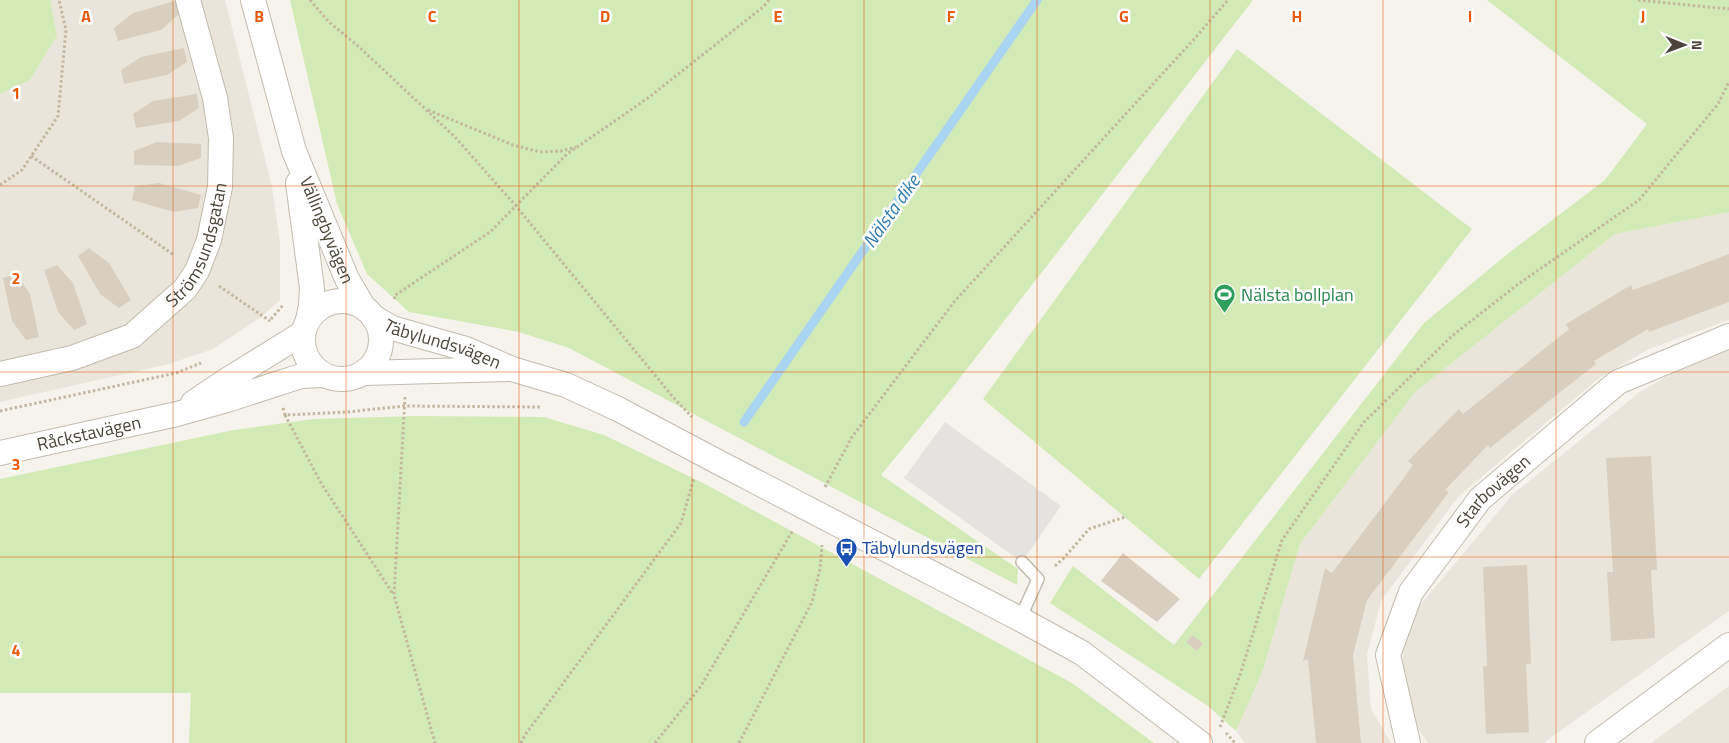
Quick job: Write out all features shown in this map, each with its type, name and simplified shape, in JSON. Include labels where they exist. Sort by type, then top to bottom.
[{"type":"street","name":"Strömsundsgatan","points":[[0,374],[72,358],[132,336],[185,289],[197,271],[208,240],[220,188],[221,138],[215,98],[188,0]]},
{"type":"street","name":"Vällingbyvägen","points":[[254,0],[294,151],[312,288],[311,305],[305,327]]},
{"type":"street","name":"Vällingbyvägen","points":[[294,151],[347,279],[369,312]]},
{"type":"street","points":[[341,300],[354,302],[369,312],[379,328],[381,340],[379,353],[373,364],[364,373],[352,378],[342,379],[323,375],[308,360],[303,347],[305,327],[316,310],[328,303],[341,300]]},
{"type":"street","name":"Täbylundsvägen","points":[[369,312],[392,328],[466,349],[512,369],[566,385],[618,409],[1020,619],[1082,654],[1200,743]]},
{"type":"street","name":"Råckstavägen","points":[[177,414],[270,354],[305,327]]},
{"type":"street","name":"Starbovägen","points":[[1408,743],[1388,655],[1410,592],[1480,499],[1618,382],[1729,336]]},
{"type":"street","name":"Täbylundsvägen","points":[[364,373],[512,369]]},
{"type":"street","name":"Råckstavägen","points":[[0,453],[177,414],[301,376],[323,375]]},
{"type":"street","points":[[1597,743],[1729,645]]},
{"type":"lane","points":[[1020,619],[1038,579],[1022,562]]},
{"type":"path","points":[[0,185],[22,170],[58,116],[66,30],[59,0]]},
{"type":"path","points":[[310,0],[329,22],[358,46],[455,137],[516,206],[673,397],[696,420]]},
{"type":"path","points":[[409,332],[394,296],[490,232],[567,154],[648,98],[763,7],[769,0]]},
{"type":"path","points":[[823,491],[852,437],[954,302],[1228,0]]},
{"type":"path","points":[[1638,0],[1729,9]]},
{"type":"path","points":[[1220,729],[1240,675],[1282,540],[1364,422],[1452,336],[1517,285],[1639,200],[1718,104],[1729,82]]},
{"type":"path","points":[[426,110],[513,145],[540,152],[561,151],[579,146]]},
{"type":"path","points":[[31,156],[270,321]]},
{"type":"path","points":[[270,354],[265,327],[288,299]]},
{"type":"path","points":[[0,412],[176,373],[208,361]]},
{"type":"path","points":[[394,595],[406,372]]},
{"type":"path","points":[[278,383],[285,415],[321,483],[394,595],[436,743]]},
{"type":"path","points":[[285,415],[347,412],[404,406],[547,407]]},
{"type":"path","points":[[521,743],[681,523],[695,473]]},
{"type":"path","points":[[1038,579],[1064,558],[1089,529],[1125,517]]},
{"type":"path","points":[[655,743],[701,686],[795,526]]},
{"type":"path","points":[[739,743],[812,602],[820,569],[822,541]]},
{"type":"shaded area","points":[[50,0],[225,0],[272,187],[280,243],[280,300],[261,317],[213,349],[169,364],[0,402],[0,94],[30,80],[57,36]]},
{"type":"shaded area","points":[[1729,212],[1729,320],[1649,349],[1599,378],[1458,497],[1381,601],[1367,655],[1371,709],[1391,743],[1245,743],[1236,731],[1263,670],[1300,544],[1415,392],[1615,234]]},
{"type":"shaded area","points":[[1729,347],[1729,611],[1543,743],[1428,743],[1415,724],[1401,682],[1404,637],[1416,610],[1513,494],[1641,391],[1710,352]]},
{"type":"shaded area","points":[[945,422],[1061,506],[1022,562],[904,478]]},
{"type":"shaded area","points":[[1729,686],[1729,743],[1651,743]]},
{"type":"green space","points":[[0,0],[50,0],[57,36],[30,80],[0,94]]},
{"type":"green space","points":[[290,0],[1253,0],[949,392],[881,475],[1018,569],[1017,585],[569,348],[519,332],[409,312],[367,274],[337,204]]},
{"type":"green space","points":[[1487,0],[1729,0],[1729,212],[1615,234],[1415,392],[1300,544],[1263,670],[1236,731],[1208,706],[1050,603],[1073,566],[1174,645],[1424,323],[1510,252],[1605,180],[1647,124]]},
{"type":"green space","name":"Nälsta bollplan","points":[[1237,49],[1472,229],[1199,579],[983,399]]},
{"type":"green space","points":[[416,416],[544,417],[604,435],[703,483],[1072,683],[1154,743],[189,743],[191,693],[0,693],[0,479],[234,430],[313,419]]},
{"type":"building","points":[[175,1],[179,14],[161,30],[118,41],[114,28],[133,13]]},
{"type":"building","points":[[184,48],[187,62],[167,75],[124,84],[121,70],[141,57]]},
{"type":"building","points":[[197,94],[199,108],[179,121],[136,128],[133,114],[153,101]]},
{"type":"building","points":[[157,142],[201,144],[201,158],[178,166],[134,165],[134,151]]},
{"type":"building","points":[[159,183],[201,195],[198,208],[174,212],[132,200],[135,186]]},
{"type":"building","points":[[89,248],[109,263],[131,300],[119,308],[100,294],[78,256]]},
{"type":"building","points":[[1729,254],[1729,302],[1649,332],[1648,329],[1594,361],[1596,364],[1490,448],[1488,445],[1445,490],[1449,492],[1367,600],[1353,655],[1361,743],[1316,743],[1308,659],[1303,661],[1325,568],[1332,573],[1413,465],[1408,461],[1459,409],[1463,414],[1569,329],[1566,324],[1631,285],[1633,290]]},
{"type":"building","points":[[57,265],[73,283],[87,324],[74,330],[58,312],[44,270]]},
{"type":"building","points":[[16,274],[30,294],[39,337],[26,340],[12,321],[3,278]]},
{"type":"building","points":[[1651,456],[1657,570],[1651,570],[1655,638],[1611,641],[1607,572],[1613,572],[1606,458]]},
{"type":"building","points":[[1123,553],[1180,599],[1157,622],[1101,581]]},
{"type":"building","points":[[1527,565],[1531,664],[1526,664],[1529,732],[1486,734],[1483,666],[1487,666],[1483,567]]},
{"type":"building","points":[[1192,635],[1203,643],[1197,651],[1186,642]]},
{"type":"waterway","name":"Nälsta dike","points":[[744,422],[1037,0]]},
{"type":"place","name":"Nälsta bollplan","points":[[1225,314]]},
{"type":"place","name":"Täbylundsvägen","points":[[846,567]]}]
